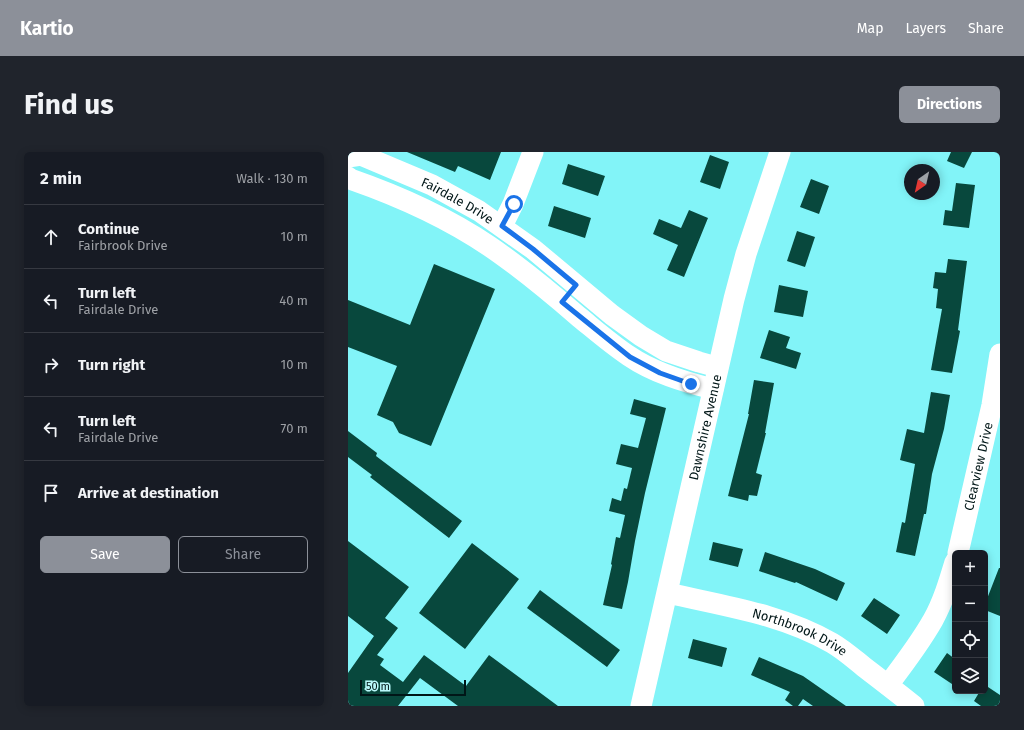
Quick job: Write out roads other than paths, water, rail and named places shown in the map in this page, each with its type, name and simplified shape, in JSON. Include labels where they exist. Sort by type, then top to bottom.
[{"type":"street","points":[[502,226],[514,204],[533,152]]},
{"type":"street","name":"Dawnshire Avenue","points":[[642,706],[668,594],[717,366],[746,254],[780,152]]},
{"type":"street","name":"Fairdale Drive","points":[[348,157],[361,155],[432,185],[479,211],[533,249],[612,315],[641,336],[666,350],[717,366]]},
{"type":"street","name":"Fairdale Drive","points":[[348,177],[406,200],[449,222],[489,246],[630,357],[660,373],[691,384],[713,389]]},
{"type":"street","points":[[466,232],[479,211]]},
{"type":"street","points":[[562,302],[576,285]]},
{"type":"street","name":"Clearview Drive","points":[[959,550],[992,404],[1000,354]]},
{"type":"street","points":[[888,685],[934,619],[946,591],[952,572]]},
{"type":"street","name":"Northbrook Drive","points":[[668,594],[752,612],[806,629],[833,643],[914,706]]}]
